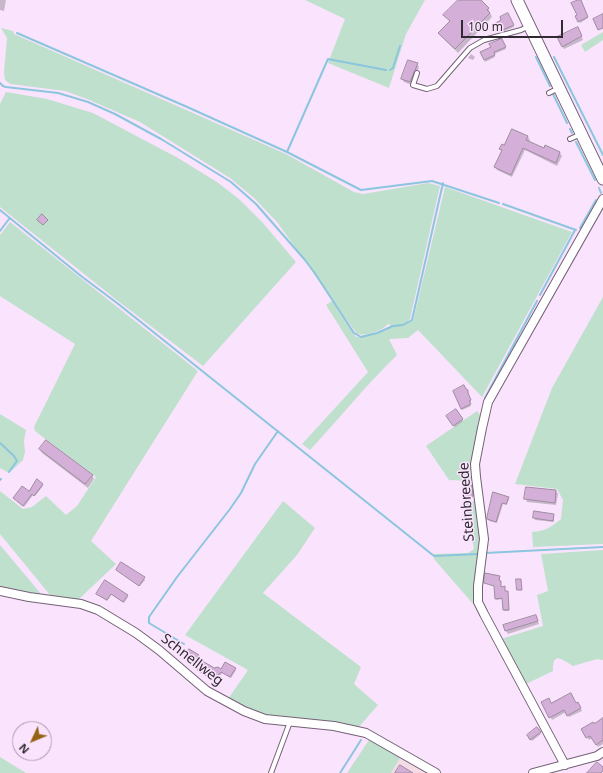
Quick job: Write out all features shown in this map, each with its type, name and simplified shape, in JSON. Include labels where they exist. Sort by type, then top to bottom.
[{"type":"main road","points":[[517,0],[529,26],[554,90],[581,133],[603,179]]},
{"type":"street","name":"Steinbreede","points":[[565,765],[478,602],[478,586],[484,539],[475,464],[488,402],[603,199]]},
{"type":"street","name":"Schnellweg","points":[[0,591],[29,597],[81,604],[98,610],[136,633],[216,697],[244,711],[258,716],[290,722],[334,726],[366,733],[436,773]]},
{"type":"street","points":[[533,773],[597,756],[603,752]]},
{"type":"lane","points":[[417,73],[413,85],[427,89],[437,86],[470,48],[484,40],[521,30],[529,26]]},
{"type":"lane","points":[[570,139],[581,133]]},
{"type":"lane","points":[[271,773],[290,722]]},
{"type":"shaded area","points":[[400,758],[425,773],[391,773]]},
{"type":"green space","points":[[305,0],[425,0],[406,34],[389,88],[328,63],[345,19]]},
{"type":"green space","points":[[1,28],[13,31],[14,34],[286,154],[354,192],[363,194],[428,183],[440,186],[410,319],[407,322],[413,321],[445,187],[572,232],[482,397],[418,330],[408,338],[389,339],[397,355],[374,378],[310,450],[302,444],[368,372],[326,305],[332,301],[356,337],[383,331],[391,325],[388,324],[382,329],[369,334],[357,334],[277,222],[254,198],[230,178],[140,122],[87,99],[65,91],[10,84],[5,80],[4,72],[7,38]]},
{"type":"green space","points":[[603,32],[603,40],[585,52],[581,45]]},
{"type":"green space","points":[[6,92],[47,99],[93,113],[178,158],[217,182],[239,199],[263,223],[296,262],[203,366],[118,301],[0,207],[0,104]]},
{"type":"green space","points":[[10,222],[198,371],[91,541],[116,564],[78,600],[50,595],[0,534],[0,491],[23,509],[32,507],[46,496],[66,515],[77,506],[96,477],[35,431],[34,427],[75,344],[0,296],[0,235]]},
{"type":"green space","points":[[603,297],[603,544],[533,547],[532,532],[541,531],[548,528],[561,519],[563,500],[557,489],[515,484],[552,388]]},
{"type":"green space","points":[[477,411],[482,417],[474,481],[449,480],[426,446]]},
{"type":"green space","points":[[0,414],[26,430],[23,460],[9,473],[0,468]]},
{"type":"green space","points":[[283,501],[315,528],[297,555],[263,593],[361,667],[354,684],[378,705],[357,729],[276,718],[255,712],[228,699],[248,670],[185,635]]},
{"type":"green space","points":[[477,501],[482,539],[476,604],[474,605],[434,559],[434,554],[468,553],[474,549],[465,502]]},
{"type":"green space","points":[[0,545],[42,595],[0,587]]},
{"type":"green space","points":[[603,550],[603,660],[597,659],[573,666],[559,658],[554,661],[553,671],[526,684],[501,639],[543,626],[537,595],[548,591],[541,554]]},
{"type":"green space","points":[[369,740],[400,758],[391,773],[347,773]]},
{"type":"green space","points":[[0,757],[26,773],[0,773]]},
{"type":"building","points":[[458,0],[481,0],[489,8],[487,10],[490,13],[455,49],[438,33],[450,21],[443,15]]},
{"type":"building","points":[[581,0],[588,17],[578,22],[575,16],[577,15],[571,3]]},
{"type":"building","points":[[508,13],[514,25],[498,32],[494,24],[501,20],[500,17]]},
{"type":"building","points":[[603,14],[603,28],[598,30],[593,19]]},
{"type":"building","points":[[578,27],[582,36],[562,47],[557,37]]},
{"type":"building","points":[[502,39],[506,47],[494,52],[495,55],[484,60],[480,52],[491,47],[489,44]]},
{"type":"building","points":[[408,60],[418,63],[410,82],[401,79]]},
{"type":"building","points":[[512,129],[528,136],[526,140],[544,148],[545,145],[560,152],[556,163],[523,148],[511,175],[494,167],[502,150],[499,149],[502,144],[504,145]]},
{"type":"building","points":[[42,214],[48,220],[43,225],[37,220]]},
{"type":"building","points":[[464,385],[468,390],[471,400],[469,401],[471,404],[461,409],[453,391]]},
{"type":"building","points":[[456,409],[463,419],[453,426],[446,416]]},
{"type":"building","points":[[46,440],[93,475],[85,484],[39,449]]},
{"type":"building","points":[[37,479],[43,484],[34,496],[32,494],[23,506],[13,498],[22,486],[29,491]]},
{"type":"building","points":[[472,486],[473,496],[466,497],[463,487]]},
{"type":"building","points":[[526,487],[556,490],[555,503],[524,499]]},
{"type":"building","points":[[493,492],[509,497],[506,504],[502,503],[496,522],[487,519]]},
{"type":"building","points":[[534,511],[554,514],[553,521],[533,518]]},
{"type":"building","points":[[121,562],[145,577],[139,586],[116,570]]},
{"type":"building","points":[[485,573],[500,576],[499,580],[501,581],[501,587],[505,586],[505,591],[508,591],[509,610],[503,610],[502,598],[495,599],[494,586],[484,583]]},
{"type":"building","points":[[516,579],[521,579],[522,590],[517,590]]},
{"type":"building","points":[[105,580],[128,595],[123,602],[111,594],[107,600],[96,594]]},
{"type":"building","points":[[536,615],[538,621],[505,631],[503,625]]},
{"type":"building","points":[[189,649],[199,655],[196,660],[186,654]]},
{"type":"building","points":[[202,661],[214,668],[218,667],[221,669],[225,662],[236,668],[230,677],[221,672],[214,681],[197,670]]},
{"type":"building","points":[[571,693],[576,703],[578,702],[581,708],[567,716],[564,710],[549,718],[541,702],[549,698],[551,703]]},
{"type":"building","points":[[603,718],[603,740],[596,745],[590,736],[586,738],[581,729]]},
{"type":"building","points":[[537,727],[541,732],[530,740],[527,735]]},
{"type":"building","points":[[597,762],[603,767],[603,771],[601,773],[587,773]]},
{"type":"building","points":[[400,765],[413,773],[395,773]]},
{"type":"waterway","points":[[17,33],[287,152],[328,59],[386,70]]},
{"type":"waterway","points":[[390,70],[393,68],[400,46]]},
{"type":"waterway","points":[[536,57],[550,86]]},
{"type":"waterway","points":[[554,57],[603,155]]},
{"type":"waterway","points":[[0,83],[6,87],[58,93],[88,102],[115,114],[161,139],[231,182],[256,204],[305,260],[354,333],[361,337],[377,333],[393,326],[403,325],[412,320],[443,183]]},
{"type":"waterway","points":[[553,94],[567,123]]},
{"type":"waterway","points":[[570,129],[572,133]]},
{"type":"waterway","points":[[576,142],[595,180]]},
{"type":"waterway","points":[[287,152],[361,190],[432,181],[499,203]]},
{"type":"waterway","points":[[599,188],[601,193]]},
{"type":"waterway","points":[[580,228],[596,200]]},
{"type":"waterway","points":[[503,204],[576,230]]},
{"type":"waterway","points":[[0,210],[434,556],[479,554]]},
{"type":"waterway","points":[[0,231],[9,219]]},
{"type":"waterway","points":[[540,295],[575,230]]},
{"type":"waterway","points":[[485,398],[537,301]]},
{"type":"waterway","points":[[184,644],[149,623],[149,617],[177,577],[230,509],[241,493],[255,464],[278,431]]},
{"type":"waterway","points":[[0,443],[14,456],[17,461],[9,472]]},
{"type":"waterway","points":[[485,553],[603,547]]},
{"type":"waterway","points":[[340,773],[361,740]]}]
